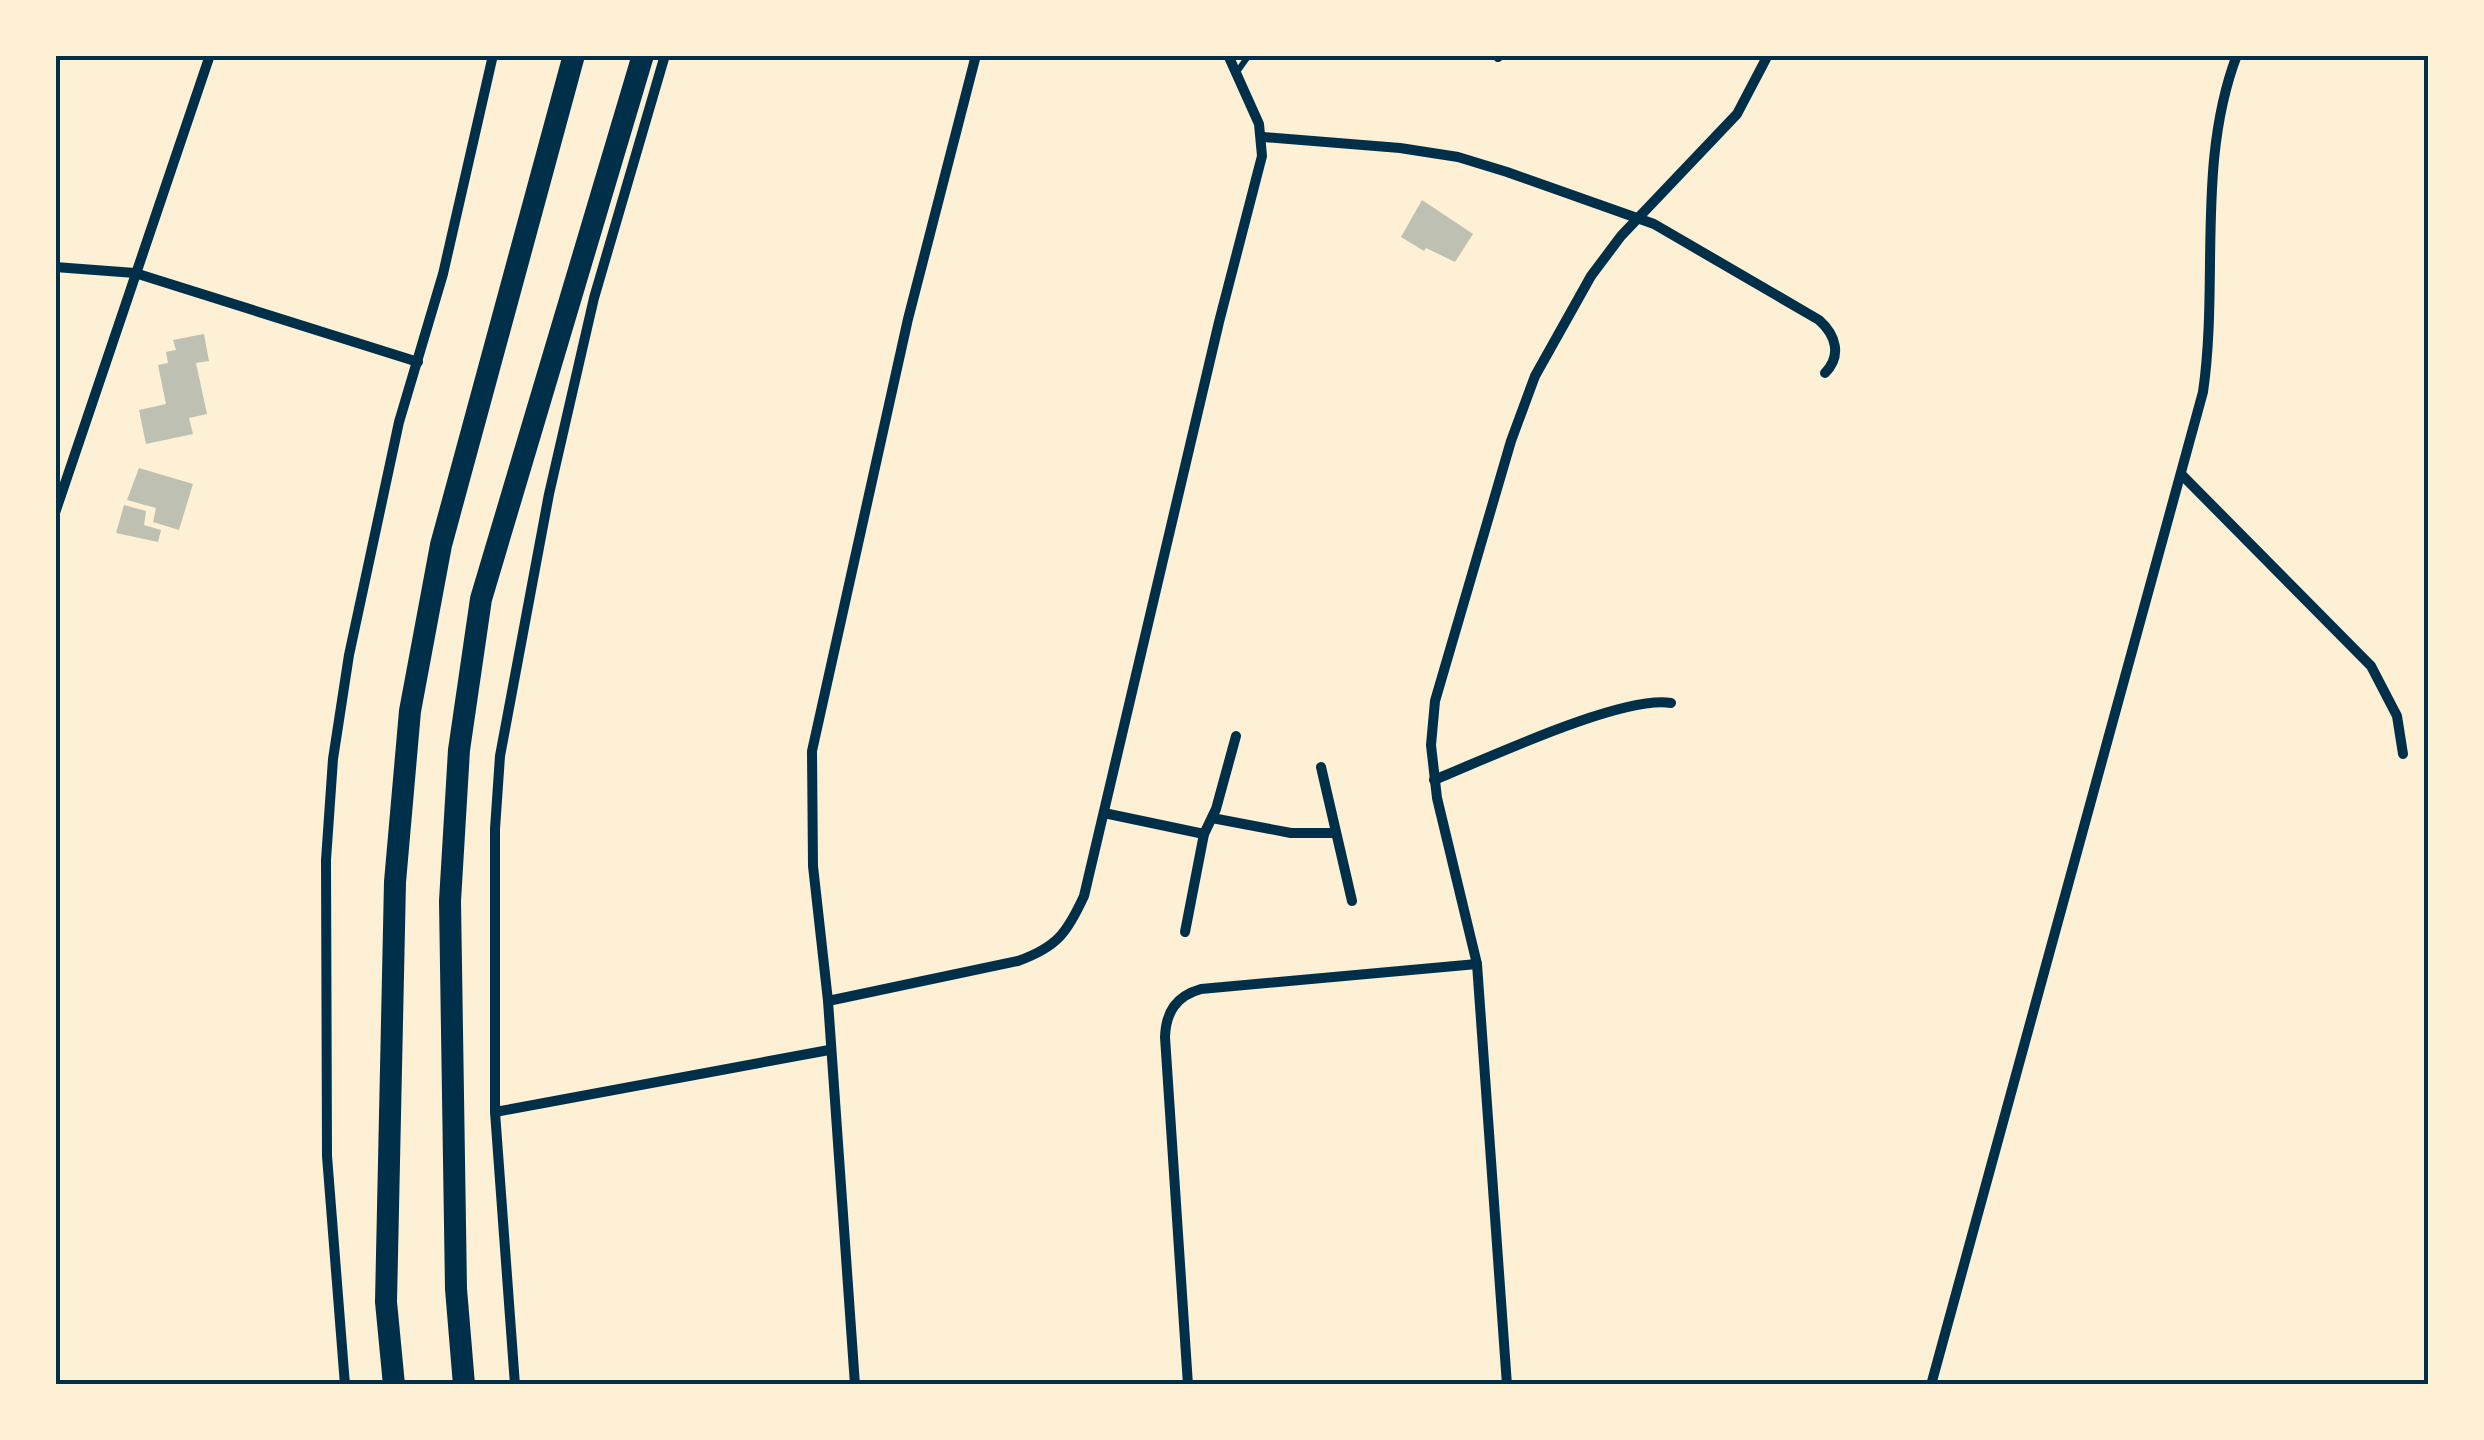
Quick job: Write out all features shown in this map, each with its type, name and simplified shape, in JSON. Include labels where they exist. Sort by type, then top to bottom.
[{"type":"main road","points":[[394,1385],[386,1302],[395,882],[410,710],[441,545],[574,55]]},
{"type":"main road","points":[[464,1385],[456,1288],[450,901],[459,750],[481,598],[643,55]]},
{"type":"street","points":[[55,513],[210,55]]},
{"type":"street","points":[[345,1385],[328,1156],[326,860],[341,700],[399,422],[444,274],[493,55]]},
{"type":"street","points":[[515,1385],[495,1112],[495,828],[507,715],[549,494],[594,298],[665,55]]},
{"type":"street","points":[[855,1385],[828,1001],[813,866],[810,784],[815,731],[908,319],[976,55]]},
{"type":"street","points":[[828,1001],[1018,962],[1058,940],[1084,896],[1262,156],[1263,137],[1228,55]]},
{"type":"street","points":[[1508,1385],[1477,964],[1434,780],[1431,725],[1439,682],[1523,400],[1575,302],[1621,236],[1738,114],[1768,55]]},
{"type":"street","points":[[1931,1385],[2203,392],[2209,350],[2215,140],[2223,91],[2237,55]]},
{"type":"street","points":[[1263,137],[1400,148],[1458,157],[1654,224],[1826,326],[1836,355],[1825,372]]},
{"type":"street","points":[[55,267],[135,273],[418,362]]},
{"type":"street","points":[[2182,475],[2370,666],[2397,716],[2403,754]]},
{"type":"street","points":[[1434,780],[1618,710],[1658,700],[1671,702]]},
{"type":"street","points":[[1185,932],[1204,834],[1236,736]]},
{"type":"street","points":[[1321,767],[1352,901]]},
{"type":"street","points":[[1104,812],[1204,834]]},
{"type":"street","points":[[1212,818],[1273,830],[1334,834]]},
{"type":"street","points":[[1188,1385],[1165,1037],[1166,1018],[1171,1009],[1188,992],[1201,989],[1477,964]]},
{"type":"street","points":[[495,1112],[829,1050]]},
{"type":"lane","points":[[1237,72],[1249,55]]},
{"type":"building","points":[[1422,200],[1473,234],[1455,262],[1426,248],[1424,251],[1401,237]]},
{"type":"building","points":[[204,334],[209,361],[196,363],[207,414],[189,418],[193,434],[146,444],[139,410],[166,404],[158,365],[168,363],[166,352],[176,350],[173,340]]},
{"type":"building","points":[[139,468],[193,484],[179,530],[153,522],[156,508],[127,500]]},
{"type":"building","points":[[124,505],[146,511],[144,525],[161,530],[158,542],[116,533]]}]
